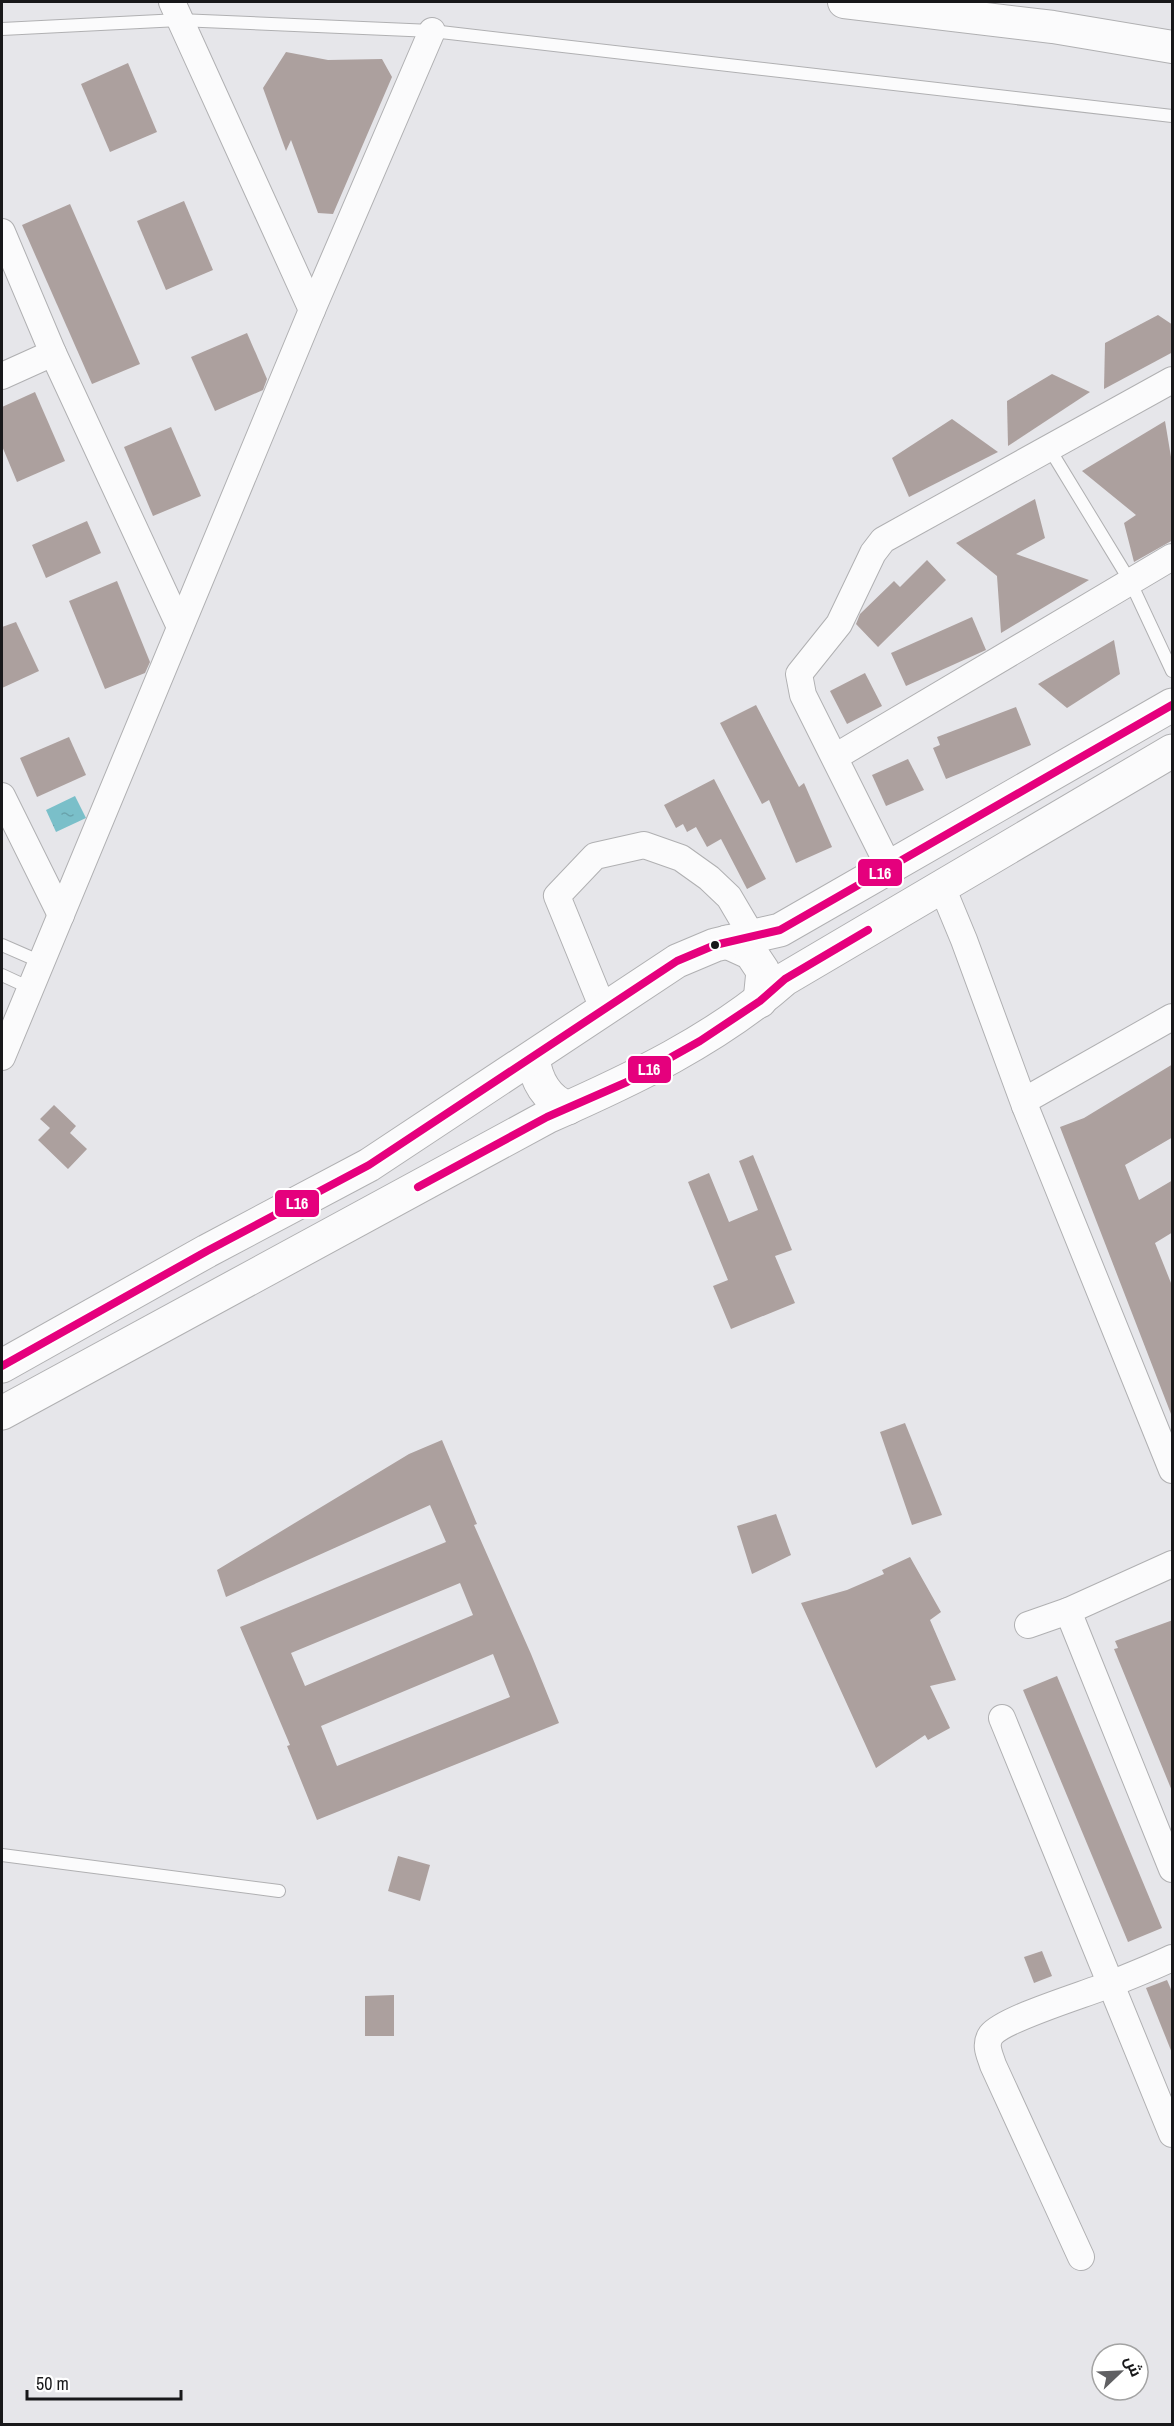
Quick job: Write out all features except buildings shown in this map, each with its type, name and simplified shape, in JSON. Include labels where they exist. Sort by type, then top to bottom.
[{"type":"main road","points":[[2,1366],[207,1251],[369,1165],[677,961],[740,939],[780,930],[1173,705]]},
{"type":"main road","points":[[2,1413],[548,1117],[627,1082],[700,1041],[760,1001],[785,979],[1173,751]]},
{"type":"main road","points":[[740,939],[763,971],[760,1001]]},
{"type":"main road","points":[[532,1058],[534,1072],[551,1099],[568,1108]]},
{"type":"street","points":[[844,2],[1053,27],[1173,47]]},
{"type":"street","points":[[175,11],[312,309]]},
{"type":"street","points":[[2,1057],[312,309],[432,32]]},
{"type":"street","points":[[2,232],[53,353],[180,627]]},
{"type":"street","points":[[2,376],[53,353]]},
{"type":"street","points":[[889,867],[803,695],[799,674],[839,624],[873,553],[883,540],[1173,380]]},
{"type":"street","points":[[835,757],[1173,557]]},
{"type":"street","points":[[2,796],[61,915]]},
{"type":"street","points":[[604,1011],[557,896],[595,856],[644,845],[681,858],[709,878],[729,897],[740,939]]},
{"type":"street","points":[[942,887],[1025,1106],[1173,1470]]},
{"type":"street","points":[[1025,1106],[1029,1098],[1173,1017]]},
{"type":"street","points":[[1028,1625],[1068,1611],[1173,1564]]},
{"type":"street","points":[[1068,1611],[1173,1869]]},
{"type":"street","points":[[1002,1718],[1173,2134]]},
{"type":"street","points":[[1081,2258],[993,2065],[987,2047],[990,2037],[1003,2026],[1173,1958]]},
{"type":"lane","points":[[2,29],[175,11],[432,32],[1173,116]]},
{"type":"lane","points":[[1049,448],[1130,581],[1173,671]]},
{"type":"lane","points":[[2,945],[41,962]]},
{"type":"lane","points":[[2,975],[30,988]]},
{"type":"lane","points":[[2,1855],[279,1891]]},
{"type":"water","points":[[75,796],[86,818],[56,832],[46,810]]},
{"type":"transit line","name":"L16","points":[[2,1366],[207,1251],[369,1165],[677,961],[715,945],[780,930],[1172,705]]},
{"type":"transit line","name":"L16","points":[[418,1187],[547,1117],[627,1082],[700,1041],[760,1001],[785,979],[868,930]]}]
